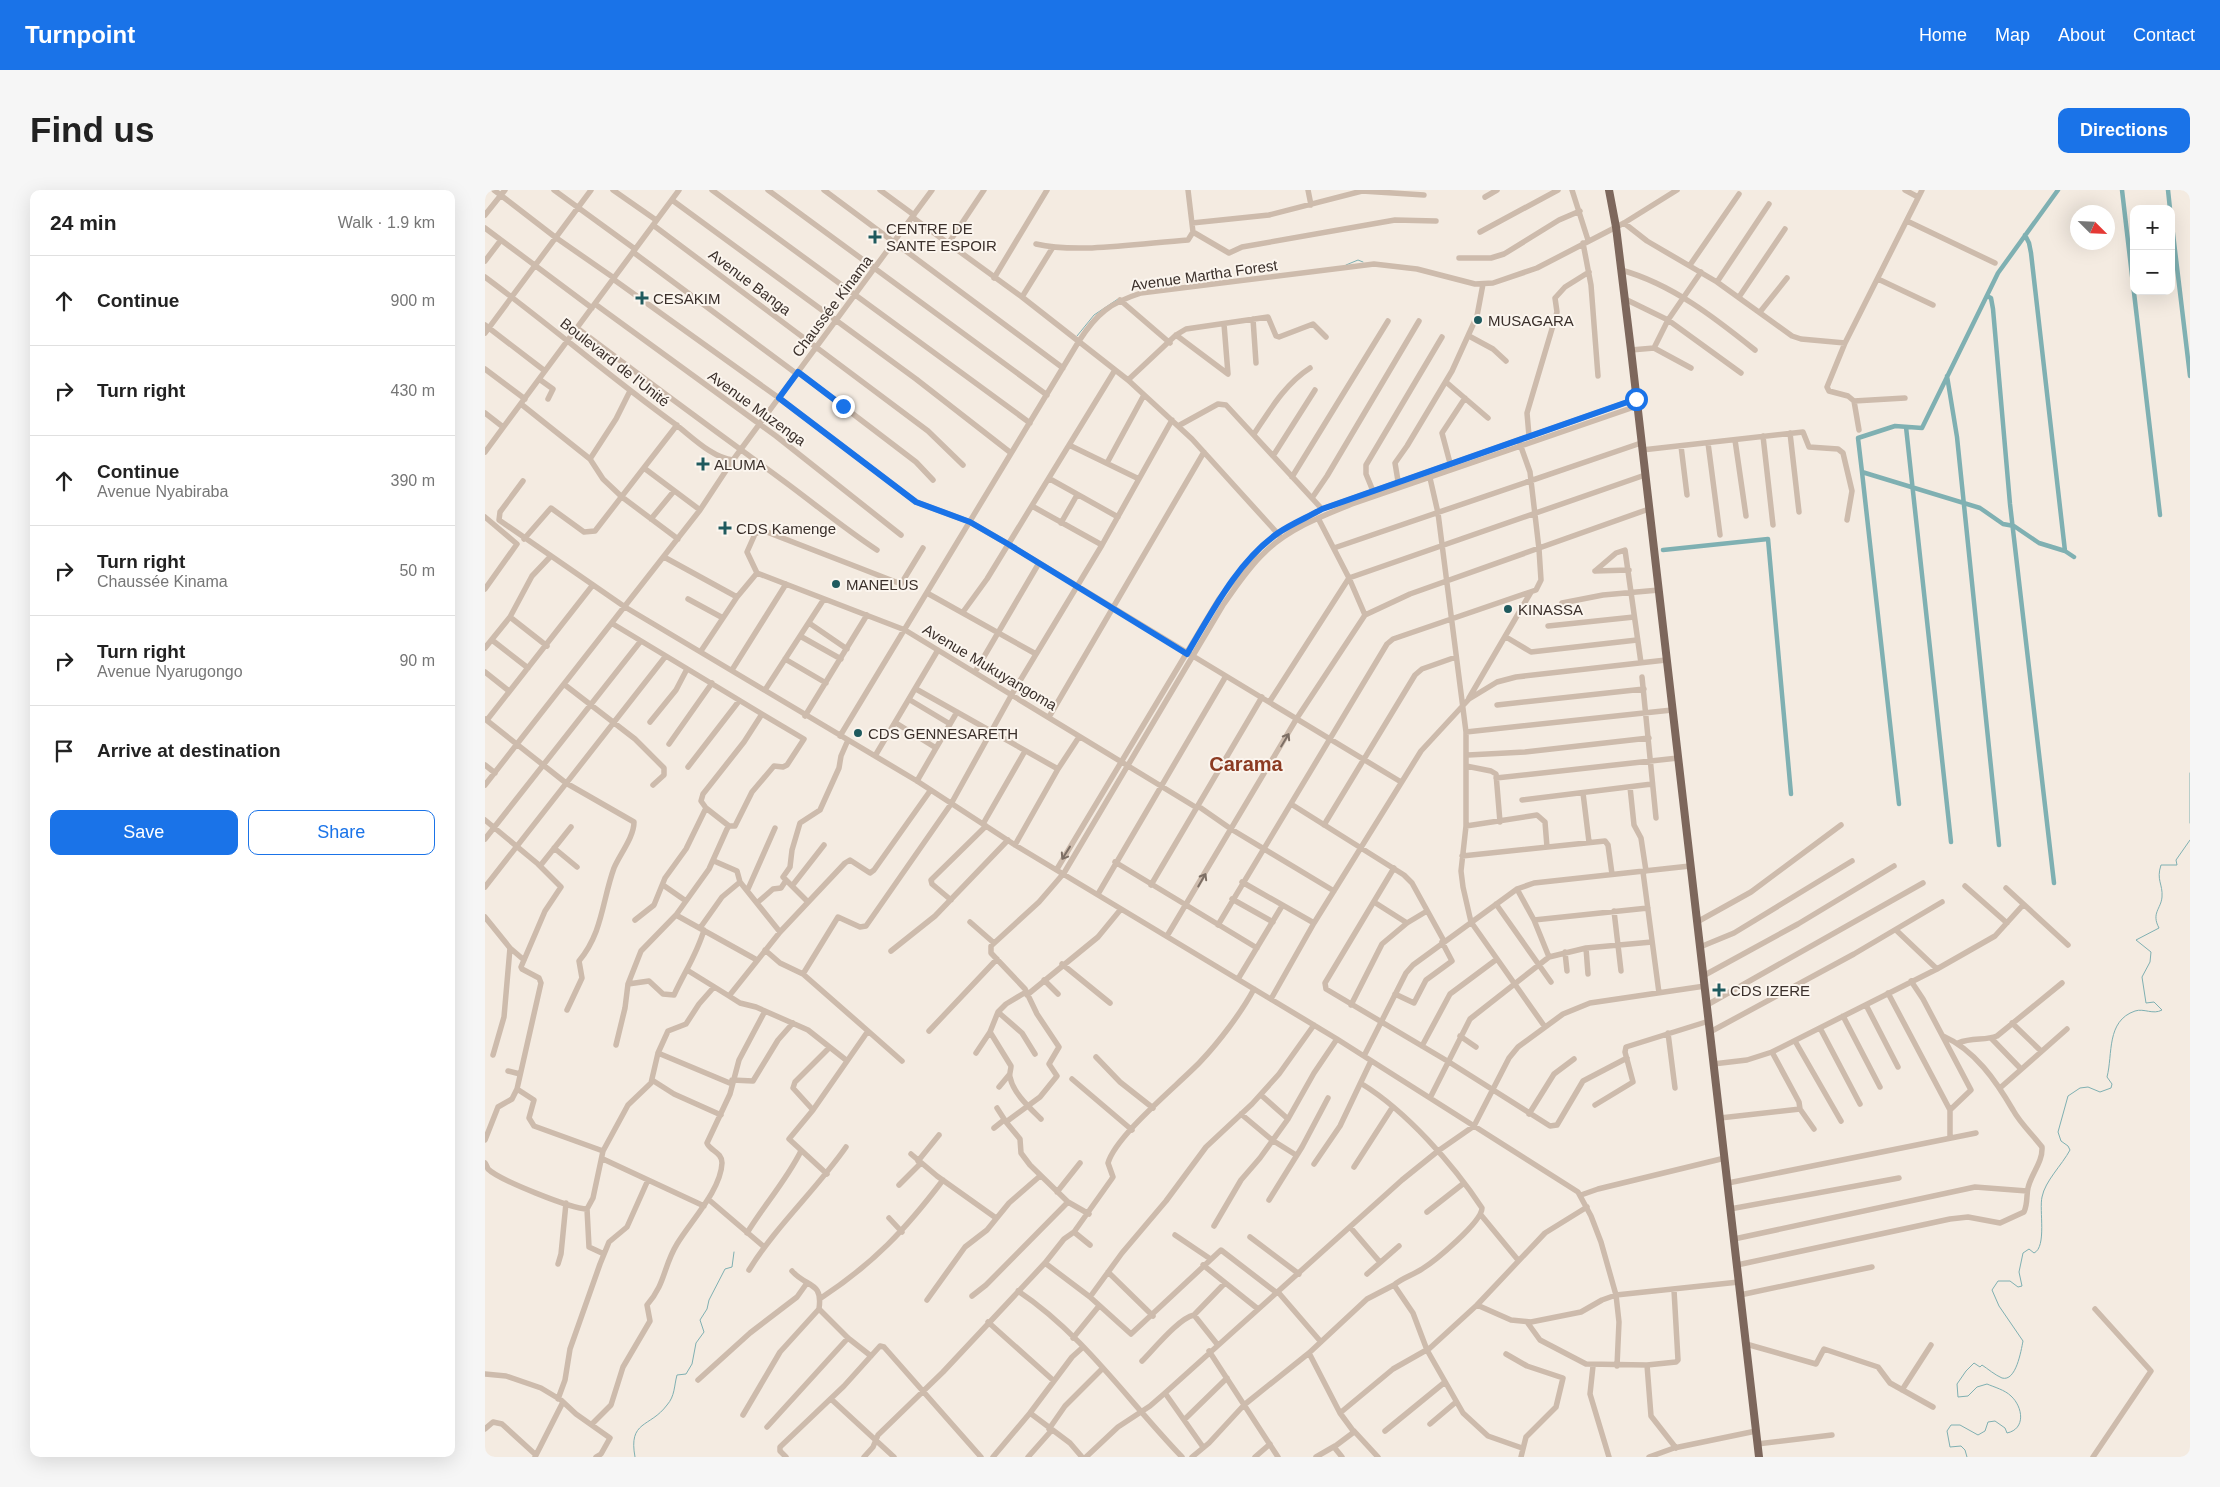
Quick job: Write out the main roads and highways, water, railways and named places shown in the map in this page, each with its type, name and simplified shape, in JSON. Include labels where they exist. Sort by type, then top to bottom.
[{"type":"main road","points":[[1609,190],[1620,225],[1621,270],[1759,1457]]},
{"type":"waterway","points":[[2058,190],[1998,273],[1922,428],[1895,426],[1858,438],[1862,472],[1980,508],[2003,524],[2014,526],[2039,543],[2065,551],[2074,557]]},
{"type":"waterway","points":[[2122,190],[2160,515]]},
{"type":"waterway","points":[[2168,190],[2170,205]]},
{"type":"waterway","points":[[2025,235],[2031,253],[2065,551]]},
{"type":"waterway","points":[[2175,250],[2190,376]]},
{"type":"waterway","points":[[1346,265],[1358,260],[1363,262]]},
{"type":"waterway","points":[[1987,296],[1991,298],[1993,309],[2010,504],[2054,883]]},
{"type":"waterway","points":[[1077,336],[1094,315],[1118,299]]},
{"type":"waterway","points":[[1947,376],[1957,437],[1999,845]]},
{"type":"waterway","points":[[1906,427],[1951,842]]},
{"type":"waterway","points":[[1862,472],[1899,804]]},
{"type":"waterway","points":[[1663,550],[1768,539],[1791,794]]},
{"type":"waterway","points":[[2190,773],[2190,823]]},
{"type":"waterway","points":[[1967,1457],[1965,1450],[1961,1446],[1950,1447],[1947,1431],[1951,1425],[1960,1425],[1978,1435],[1985,1431],[1988,1422],[1995,1421],[2005,1428],[2007,1433],[2013,1431],[2020,1422],[2021,1417],[2018,1406],[2006,1392],[1987,1384],[1977,1387],[1968,1396],[1958,1397],[1957,1384],[1974,1363],[1980,1367],[1982,1365],[2002,1378],[2007,1378],[2011,1375],[2017,1365],[2023,1341],[1999,1306],[1992,1290],[1998,1281],[2010,1281],[2018,1287],[2022,1286],[2019,1272],[2023,1253],[2029,1249],[2034,1253],[2040,1244],[2042,1197],[2050,1179],[2070,1150],[2061,1141],[2058,1132],[2068,1096],[2080,1088],[2088,1087],[2100,1092],[2111,1088],[2112,1084],[2107,1077],[2112,1039],[2119,1022],[2135,1011],[2155,1012],[2162,1010],[2154,1002],[2146,1003],[2142,977],[2150,962],[2151,952],[2136,940],[2159,928],[2156,915],[2162,897],[2159,878],[2161,865],[2177,865],[2176,860],[2190,840]]},
{"type":"waterway","points":[[635,1457],[634,1445],[638,1430],[654,1418],[670,1402],[677,1375],[686,1374],[692,1364],[696,1343],[704,1332],[700,1320],[725,1269],[732,1267],[734,1252]]},
{"type":"place","name":"CENTRE DE SANTE ESPOIR","points":[[875,237]]},
{"type":"place","name":"CESAKIM","points":[[642,298]]},
{"type":"place","name":"MUSAGARA","points":[[1478,320]]},
{"type":"place","name":"ALUMA","points":[[703,464]]},
{"type":"place","name":"CDS Kamenge","points":[[725,528]]},
{"type":"place","name":"MANELUS","points":[[836,584]]},
{"type":"place","name":"KINASSA","points":[[1508,609]]},
{"type":"place","name":"CDS GENNESARETH","points":[[858,733]]},
{"type":"place","name":"CDS IZERE","points":[[1719,990]]},
{"type":"district","name":"Carama","points":[[1246,764]]}]
